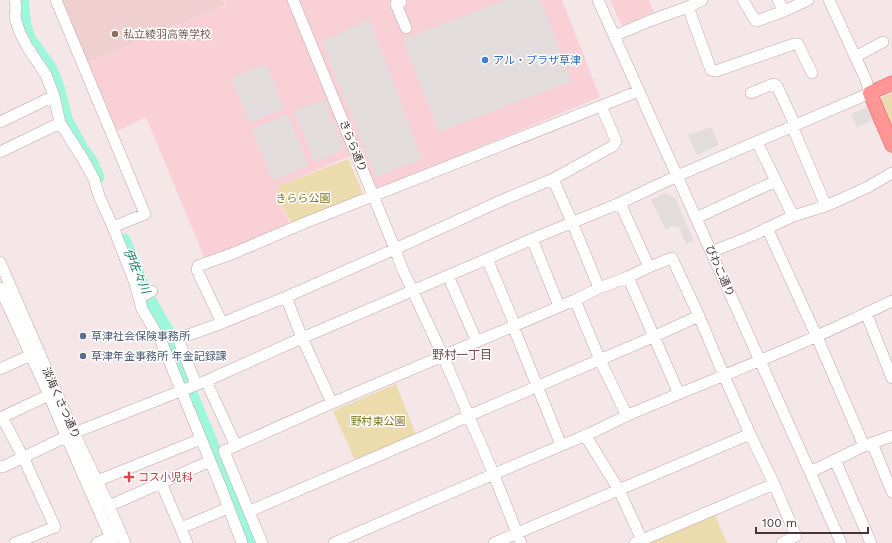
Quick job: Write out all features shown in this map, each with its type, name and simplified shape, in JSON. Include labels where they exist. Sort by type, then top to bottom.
[{"type":"main road","points":[[892,83],[870,92],[892,145]]},
{"type":"street","points":[[16,0],[15,15],[18,27],[28,48],[46,75],[54,96],[60,123],[90,170],[99,196],[116,226],[142,309],[160,342],[181,391],[242,543]]},
{"type":"street","points":[[56,0],[145,214],[116,226]]},
{"type":"street","name":"きらら通り","points":[[293,0],[402,268],[443,356],[494,475],[519,538]]},
{"type":"street","points":[[400,0],[401,2],[396,4],[406,28]]},
{"type":"street","name":"びわこ通り","points":[[598,0],[841,543]]},
{"type":"street","points":[[614,36],[702,0]]},
{"type":"street","points":[[743,0],[754,20],[757,21],[808,0]]},
{"type":"street","points":[[778,0],[784,11]]},
{"type":"street","points":[[0,467],[5,466],[70,434],[181,391],[532,239],[620,203],[677,176],[870,92],[856,57],[829,0]]},
{"type":"street","points":[[688,7],[711,70],[716,71],[794,44],[798,44],[812,73]]},
{"type":"street","points":[[856,57],[883,42]]},
{"type":"street","points":[[751,93],[773,84],[778,86],[826,206]]},
{"type":"street","points":[[222,323],[197,270],[198,266],[639,91]]},
{"type":"street","points":[[0,122],[54,96]]},
{"type":"street","points":[[236,446],[180,344],[180,338],[286,297],[553,179],[613,146],[616,141],[601,106]]},
{"type":"street","points":[[0,152],[60,123]]},
{"type":"street","points":[[757,142],[793,216]]},
{"type":"street","points":[[711,252],[793,216],[826,206],[868,187],[892,173]]},
{"type":"street","points":[[553,179],[599,288]]},
{"type":"street","points":[[696,218],[776,182]]},
{"type":"street","points":[[620,203],[649,267]]},
{"type":"street","points":[[767,228],[868,445],[892,492]]},
{"type":"street","points":[[532,239],[559,306]]},
{"type":"street","points":[[262,543],[224,451],[332,403],[672,258],[796,536],[782,543]]},
{"type":"street","points":[[487,259],[561,445]]},
{"type":"street","name":"淡海くさつ通り","points":[[0,262],[112,540]]},
{"type":"street","points":[[448,276],[477,342]]},
{"type":"street","points":[[628,277],[679,394]]},
{"type":"street","name":"淡海くさつ通り","points":[[0,288],[49,395],[110,506],[125,543]]},
{"type":"street","points":[[139,298],[152,291]]},
{"type":"street","points":[[286,297],[302,338],[332,403]]},
{"type":"street","points":[[575,300],[600,360],[627,416]]},
{"type":"street","points":[[334,543],[494,475],[627,416],[817,337],[892,301]]},
{"type":"street","points":[[0,315],[11,311]]},
{"type":"street","points":[[866,314],[892,378]]},
{"type":"street","points":[[250,511],[699,316]]},
{"type":"street","points":[[0,369],[31,355]]},
{"type":"street","points":[[15,543],[55,527],[23,457],[1,417],[49,395]]},
{"type":"street","points":[[494,543],[519,538],[619,490],[750,434]]},
{"type":"street","points":[[585,435],[619,490],[638,541],[774,484]]},
{"type":"street","points":[[810,472],[868,445],[892,436]]},
{"type":"street","points":[[97,481],[201,439]]},
{"type":"street","points":[[835,460],[871,543]]},
{"type":"street","points":[[110,506],[210,462]]},
{"type":"street","points":[[161,483],[188,543]]},
{"type":"street","points":[[181,528],[228,508]]},
{"type":"street","points":[[97,543],[112,540]]},
{"type":"shaded area","name":"私立綾羽高等学校","points":[[61,0],[223,0],[225,5],[86,63]]},
{"type":"shaded area","points":[[224,0],[562,0],[600,97],[367,194],[350,156],[279,186],[277,192],[290,225],[205,259],[146,117],[115,132],[86,63],[226,5]]},
{"type":"shaded area","name":"アル・プラザ草津","points":[[505,0],[540,0],[572,81],[439,132],[403,39]]},
{"type":"shaded area","points":[[610,0],[649,0],[654,12],[622,26]]},
{"type":"shaded area","points":[[369,19],[422,159],[376,177],[322,42]]},
{"type":"shaded area","points":[[262,65],[267,66],[284,109],[250,123],[232,81],[234,77]]},
{"type":"shaded area","points":[[324,100],[344,148],[337,151],[333,155],[316,162],[314,161],[294,111]]},
{"type":"shaded area","points":[[871,105],[879,125],[875,127],[872,120],[857,127],[851,114]]},
{"type":"shaded area","points":[[287,114],[308,164],[307,166],[275,180],[272,179],[252,129]]},
{"type":"shaded area","points":[[711,127],[719,145],[697,155],[688,135]]},
{"type":"shaded area","points":[[665,193],[675,198],[694,241],[686,244],[679,227],[672,226],[666,230],[651,200]]},
{"type":"green space","points":[[892,93],[892,131],[879,99]]},
{"type":"green space","name":"きらら公園","points":[[348,159],[362,191],[361,196],[291,224],[277,192],[279,186]]},
{"type":"green space","name":"野村東公園","points":[[396,384],[416,435],[355,460],[333,411]]},
{"type":"green space","points":[[714,513],[727,543],[645,543]]},
{"type":"waterway","name":"伊佐々川","points":[[22,0],[25,26],[29,38],[51,69],[58,87],[66,119],[81,147],[91,161],[98,177]]},
{"type":"waterway","name":"伊佐々川","points":[[124,240],[144,290],[172,339],[190,391],[253,543]]},
{"type":"place","name":"私立綾羽高等学校","points":[[115,34]]},
{"type":"place","name":"アル・プラザ草津","points":[[485,60]]},
{"type":"place","name":"草津社会保険事務所","points":[[83,336]]},
{"type":"place","name":"草津年金事務所 年金記録課","points":[[83,356]]},
{"type":"place","name":"コス小児科","points":[[129,477]]},
{"type":"district","name":"野村一丁目","points":[[462,355]]}]
